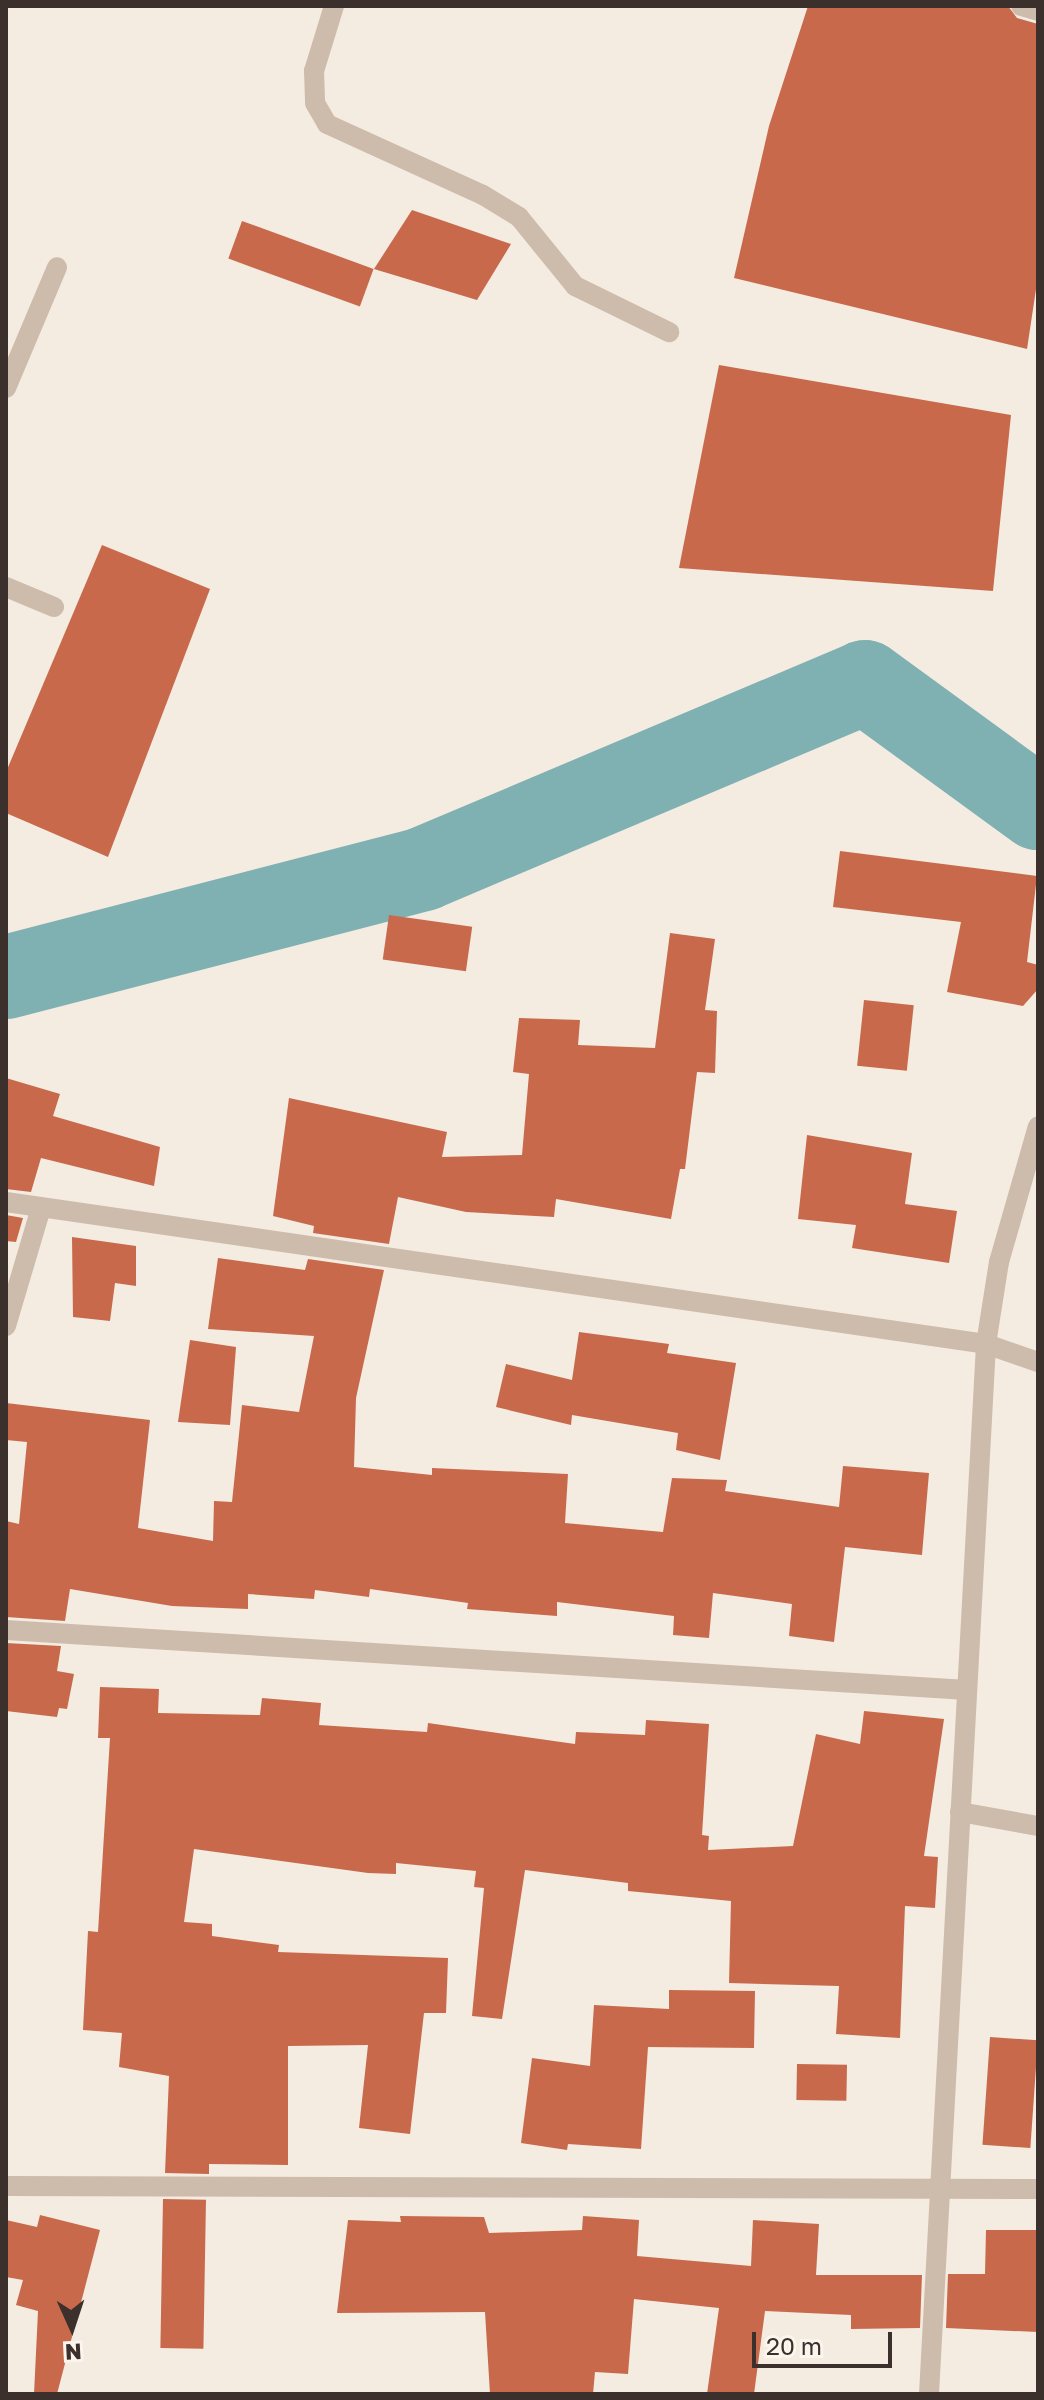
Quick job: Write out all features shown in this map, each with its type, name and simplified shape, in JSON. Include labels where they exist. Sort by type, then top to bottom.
[{"type":"street","points":[[334,6],[314,71],[315,103],[327,124],[483,195],[519,217],[575,286],[669,332]]},
{"type":"street","points":[[1021,6],[1038,11]]},
{"type":"street","points":[[6,388],[57,267]]},
{"type":"street","points":[[6,587],[54,607]]},
{"type":"street","points":[[929,2394],[986,1344],[999,1262],[1038,1126]]},
{"type":"street","points":[[6,1202],[986,1344],[1038,1362]]},
{"type":"street","points":[[6,1326],[41,1208]]},
{"type":"street","points":[[6,1630],[967,1690]]},
{"type":"street","points":[[960,1812],[1038,1826]]},
{"type":"street","points":[[6,2186],[1038,2189]]},
{"type":"building","points":[[808,6],[1008,6],[1017,18],[1038,24],[1038,276],[1027,349],[734,278],[769,126]]},
{"type":"building","points":[[412,210],[511,244],[477,300],[374,269]]},
{"type":"building","points":[[242,221],[374,269],[360,306],[228,259]]},
{"type":"building","points":[[719,365],[1011,415],[993,591],[679,568]]},
{"type":"building","points":[[102,545],[210,589],[108,857],[6,813],[6,772]]},
{"type":"building","points":[[840,851],[1037,876],[1027,962],[1038,965],[1038,989],[1023,1006],[947,992],[961,922],[833,907]]},
{"type":"building","points":[[389,915],[472,927],[466,971],[383,960]]},
{"type":"building","points":[[670,933],[715,939],[705,1010],[717,1011],[715,1073],[697,1072],[685,1169],[680,1169],[671,1219],[556,1199],[554,1217],[466,1212],[398,1197],[389,1244],[313,1233],[314,1226],[273,1216],[289,1098],[447,1132],[442,1157],[522,1155],[529,1074],[513,1072],[519,1018],[580,1020],[578,1045],[655,1048]]},
{"type":"building","points":[[864,1000],[914,1005],[907,1071],[857,1066]]},
{"type":"building","points":[[6,1078],[60,1094],[53,1116],[160,1147],[154,1186],[41,1158],[31,1192],[6,1189]]},
{"type":"building","points":[[807,1135],[912,1153],[905,1204],[957,1211],[949,1263],[852,1248],[856,1225],[798,1219]]},
{"type":"building","points":[[6,1215],[23,1218],[16,1242],[6,1241]]},
{"type":"building","points":[[72,1237],[136,1246],[136,1286],[115,1283],[110,1321],[73,1317]]},
{"type":"building","points":[[218,1258],[305,1270],[308,1259],[384,1270],[356,1398],[354,1467],[432,1475],[432,1468],[568,1474],[565,1523],[663,1532],[672,1478],[727,1480],[725,1491],[839,1507],[843,1466],[929,1473],[922,1555],[845,1547],[834,1642],[789,1636],[792,1604],[713,1593],[709,1638],[673,1635],[674,1616],[557,1602],[557,1616],[467,1609],[468,1603],[370,1589],[369,1597],[315,1590],[314,1599],[248,1594],[248,1609],[172,1606],[70,1589],[65,1621],[6,1617],[6,1521],[19,1524],[27,1442],[6,1440],[6,1403],[150,1420],[138,1528],[213,1541],[214,1501],[232,1502],[242,1405],[299,1412],[314,1336],[208,1329]]},
{"type":"building","points":[[579,1332],[669,1344],[667,1353],[736,1363],[720,1460],[676,1450],[678,1433],[572,1415],[571,1425],[496,1407],[506,1364],[572,1380]]},
{"type":"building","points":[[190,1340],[236,1347],[230,1425],[178,1422]]},
{"type":"building","points":[[6,1643],[61,1646],[57,1671],[74,1674],[67,1709],[59,1708],[57,1717],[6,1711]]},
{"type":"building","points":[[100,1687],[159,1689],[158,1713],[260,1715],[262,1698],[321,1703],[319,1725],[427,1732],[428,1723],[575,1744],[576,1732],[645,1735],[646,1720],[709,1724],[702,1835],[709,1836],[708,1850],[793,1846],[816,1734],[860,1744],[864,1711],[944,1719],[924,1856],[938,1857],[935,1908],[905,1906],[900,2038],[836,2034],[839,1986],[729,1983],[731,1901],[628,1891],[628,1883],[525,1870],[502,2019],[472,2016],[484,1888],[474,1887],[476,1871],[396,1863],[396,1874],[368,1873],[194,1849],[184,1922],[212,1924],[212,1936],[279,1945],[278,1952],[448,1958],[446,2013],[424,2013],[410,2134],[359,2128],[368,2045],[288,2046],[288,2165],[209,2164],[209,2174],[165,2173],[169,2076],[119,2067],[122,2033],[83,2030],[88,1931],[98,1932],[110,1738],[98,1738]]},
{"type":"building","points":[[669,1990],[755,1991],[754,2048],[648,2047],[641,2149],[568,2144],[567,2150],[521,2143],[532,2058],[590,2066],[594,2005],[669,2009]]},
{"type":"building","points":[[990,2037],[1038,2040],[1030,2148],[982,2145]]},
{"type":"building","points":[[797,2064],[847,2065],[846,2101],[796,2100]]},
{"type":"building","points":[[163,2199],[206,2200],[203,2349],[160,2348]]},
{"type":"building","points":[[40,2215],[100,2230],[57,2394],[34,2394],[38,2311],[16,2305],[23,2280],[6,2277],[6,2220],[37,2227]]},
{"type":"building","points":[[400,2216],[484,2217],[489,2233],[582,2230],[583,2216],[639,2220],[637,2256],[751,2266],[753,2220],[819,2224],[816,2275],[922,2275],[920,2328],[851,2329],[851,2315],[765,2311],[754,2394],[707,2394],[719,2308],[634,2299],[628,2374],[595,2372],[593,2394],[490,2394],[485,2312],[337,2313],[348,2220],[401,2222]]},
{"type":"building","points":[[986,2230],[1038,2230],[1038,2332],[946,2328],[948,2274],[985,2274]]},
{"type":"waterway","points":[[6,977],[423,869],[865,682],[1038,808]]}]
